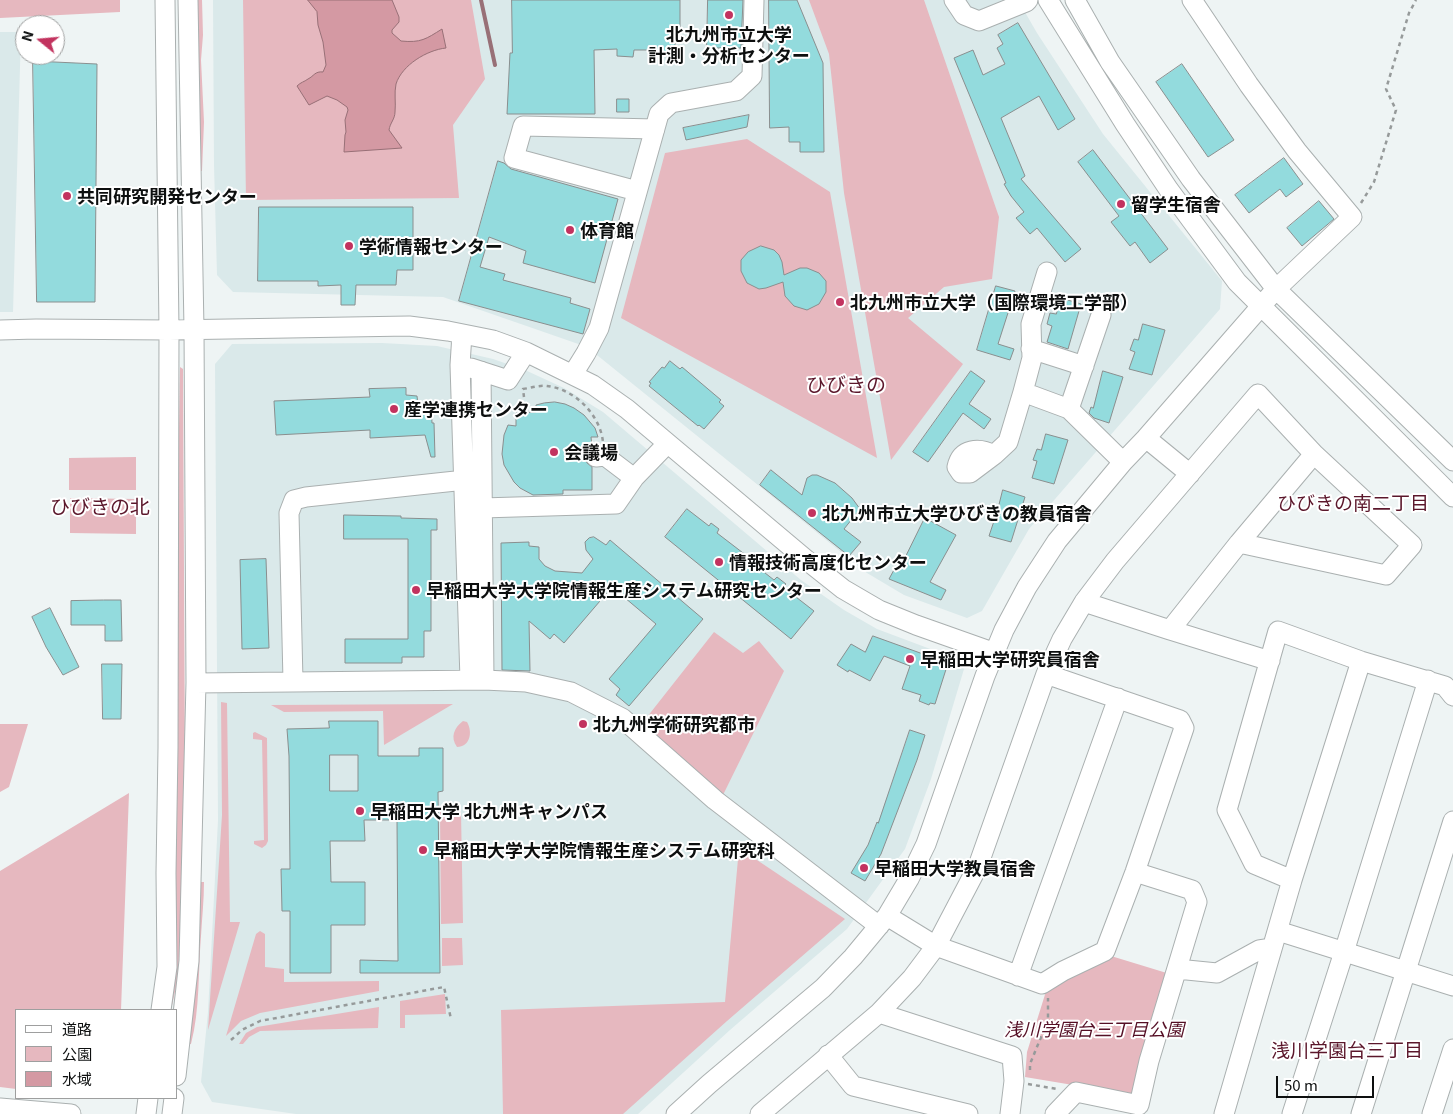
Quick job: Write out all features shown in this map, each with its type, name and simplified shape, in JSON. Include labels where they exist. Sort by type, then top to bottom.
[{"type":"street","points":[[161,1009],[167,966],[168,738],[169,330],[165,0]]},
{"type":"street","points":[[178,1058],[189,962],[196,683],[194,329],[188,0]]},
{"type":"street","points":[[573,374],[599,328],[659,114],[670,103],[736,91],[752,76],[754,0]]},
{"type":"street","points":[[954,0],[964,15],[979,21],[1028,0]]},
{"type":"street","points":[[1048,0],[1125,124],[1237,282],[1453,497]]},
{"type":"street","points":[[1075,0],[1110,62],[1190,180],[1276,289],[1453,461]]},
{"type":"street","points":[[681,1112],[823,988],[853,958],[883,921],[909,879],[926,844],[1004,630],[1027,587],[1057,541],[1123,462],[1276,289],[1352,217],[1297,150],[1265,107],[1192,0]]},
{"type":"street","points":[[637,191],[514,158],[523,126],[655,129]]},
{"type":"street","points":[[994,455],[1008,442],[1023,392],[1032,358],[1030,324],[1047,272]]},
{"type":"street","points":[[1069,409],[1102,315]]},
{"type":"street","points":[[0,330],[169,330],[409,326],[448,330],[493,340],[526,352],[573,374],[593,385],[627,409],[809,562],[843,588],[879,610],[995,653]]},
{"type":"street","points":[[462,334],[460,365],[477,680]]},
{"type":"street","points":[[1031,349],[1084,366]]},
{"type":"street","points":[[460,365],[508,380],[526,352]]},
{"type":"street","points":[[477,680],[482,508],[481,371]]},
{"type":"street","points":[[1023,392],[1069,409],[1123,462]]},
{"type":"street","points":[[760,1114],[879,1013],[912,978],[936,946],[978,866],[1046,674],[1062,639],[1084,602],[1115,561],[1258,394],[1314,454],[1412,545],[1386,575],[1239,543]]},
{"type":"street","points":[[1146,438],[1190,474]]},
{"type":"street","points":[[482,508],[616,504],[634,478],[667,444]]},
{"type":"street","points":[[1170,630],[1239,543],[1314,454]]},
{"type":"street","points":[[600,457],[634,478]]},
{"type":"street","points":[[293,681],[290,513],[294,500],[306,497],[465,480]]},
{"type":"street","points":[[1084,602],[1270,662]]},
{"type":"street","points":[[1292,880],[1254,864],[1227,810],[1278,631],[1361,661],[1445,686],[1453,696]]},
{"type":"street","points":[[1224,1114],[1292,880],[1361,661]]},
{"type":"street","points":[[196,683],[477,680],[526,682],[571,692],[622,718],[715,800],[883,921],[936,946],[1042,984],[1063,971],[1105,951],[1135,872],[1184,728],[1180,720],[1046,674]]},
{"type":"street","points":[[1292,1114],[1428,680]]},
{"type":"street","points":[[1018,976],[1118,698]]},
{"type":"street","points":[[1361,1114],[1453,821]]},
{"type":"street","points":[[1055,1114],[1076,1092],[1138,1110],[1148,1061],[1197,902],[1192,890],[1135,872]]},
{"type":"street","points":[[1177,970],[1218,972],[1275,939],[1344,952],[1453,986]]},
{"type":"street","points":[[879,1013],[1012,1056],[1022,1077],[1010,1114]]},
{"type":"street","points":[[1432,1114],[1453,1049]]},
{"type":"street","points":[[828,1055],[853,1086],[968,1114]]},
{"type":"street","points":[[146,1114],[148,1099]]},
{"type":"street","points":[[172,1114],[174,1099]]},
{"type":"street","points":[[0,1108],[71,1114]]},
{"type":"path","points":[[1352,217],[1374,182],[1396,110],[1386,89],[1409,13],[1416,0]]},
{"type":"path","points":[[524,398],[524,388],[545,386],[565,390],[578,399],[595,419],[603,438],[600,457]]},
{"type":"path","points":[[231,1040],[242,1030],[260,1021],[444,987],[452,1019]]},
{"type":"path","points":[[1053,993],[1048,998],[1048,1020],[1030,1064],[1022,1077],[1076,1092]]},
{"type":"shaded area","name":"北九州市立大学（国際環境工学部）","points":[[213,0],[1018,0],[1037,33],[1103,134],[1222,281],[1220,309],[1029,529],[982,611],[967,618],[904,595],[867,573],[587,347],[443,297],[233,292],[217,275]]},
{"type":"shaded area","points":[[0,32],[15,32],[15,65],[20,65],[13,312],[0,312]]},
{"type":"shaded area","name":"北九州学術研究都市","points":[[382,343],[437,346],[493,359],[525,370],[564,388],[603,412],[801,580],[844,610],[877,629],[957,659],[964,669],[931,779],[905,849],[847,929],[730,1030],[638,1114],[296,1114],[212,1102],[201,1082],[208,1012],[218,820],[215,364],[232,344]]},
{"type":"green space","points":[[0,0],[120,0],[120,12],[15,15],[15,17],[0,18]]},
{"type":"green space","points":[[194,0],[202,0],[203,35],[201,60],[204,122],[202,171],[195,171]]},
{"type":"green space","points":[[243,0],[471,0],[485,79],[453,125],[459,198],[246,200]]},
{"type":"green space","points":[[809,0],[924,0],[999,217],[992,279],[944,287],[908,318],[963,364],[891,460],[844,193],[829,54]]},
{"type":"green space","points":[[747,139],[830,192],[877,458],[621,318],[665,153]]},
{"type":"green space","points":[[180,367],[183,369],[184,844],[178,978],[171,1009],[164,1009],[173,485],[179,427]]},
{"type":"green space","points":[[136,457],[136,490],[69,490],[69,458]]},
{"type":"green space","points":[[70,498],[136,499],[136,534],[70,533]]},
{"type":"green space","points":[[714,632],[743,653],[759,641],[784,671],[722,797],[640,726]]},
{"type":"green space","points":[[221,702],[227,703],[230,922],[240,922],[208,1030],[222,815]]},
{"type":"green space","points":[[453,704],[384,745],[383,711],[284,712],[271,705]]},
{"type":"green space","points":[[463,721],[467,722],[470,734],[465,744],[457,747],[453,736],[457,727]]},
{"type":"green space","points":[[0,724],[28,724],[9,787],[0,792]]},
{"type":"green space","points":[[255,732],[267,738],[268,841],[262,848],[254,844],[254,841],[264,840],[262,740],[253,739],[253,733]]},
{"type":"green space","points":[[129,793],[121,1009],[15,1009],[15,1089],[0,1087],[0,871]]},
{"type":"green space","points":[[440,811],[461,812],[463,923],[441,924]]},
{"type":"green space","points":[[739,848],[845,919],[623,1114],[503,1114],[501,1010],[725,1002]]},
{"type":"green space","points":[[197,882],[204,882],[197,1004],[191,1044],[185,1044]]},
{"type":"green space","points":[[260,931],[265,934],[265,967],[284,969],[284,982],[379,981],[379,991],[260,1013],[241,1021],[226,1036],[256,934]]},
{"type":"green space","points":[[442,938],[462,938],[463,965],[442,966]]},
{"type":"green space","name":"浅川学園台三丁目公園","points":[[1111,956],[1170,974],[1133,1095],[1025,1077],[1027,1052],[1048,985]]},
{"type":"green space","points":[[445,994],[446,1014],[405,1015],[405,1028],[400,1028],[400,1001]]},
{"type":"green space","points":[[379,1007],[378,1028],[260,1031],[249,1037],[243,1044],[239,1044],[246,1033],[257,1027]]},
{"type":"water","points":[[308,0],[392,0],[399,17],[399,22],[392,30],[392,33],[401,41],[423,40],[442,29],[446,48],[423,55],[409,65],[396,84],[395,114],[389,130],[402,148],[344,152],[347,107],[327,96],[309,105],[297,86],[316,73],[323,72],[326,65],[317,12]]},
{"type":"building","points":[[512,0],[680,0],[680,42],[675,43],[675,57],[653,56],[653,50],[634,50],[633,57],[617,56],[617,49],[594,50],[595,114],[507,114],[510,53],[512,53]]},
{"type":"building","points":[[708,0],[743,0],[741,48],[707,48]]},
{"type":"building","points":[[769,0],[797,0],[823,63],[824,152],[800,152],[800,142],[789,142],[789,127],[770,128]]},
{"type":"building","points":[[1018,23],[1075,119],[1058,130],[1039,96],[1001,118],[1025,176],[1021,179],[1081,249],[1065,262],[1037,228],[1030,234],[1016,218],[1024,212],[1004,184],[1006,183],[954,58],[973,50],[983,75],[1005,64],[997,48],[1003,44],[998,35]]},
{"type":"building","points":[[65,62],[97,64],[95,302],[37,302],[33,65],[65,65]]},
{"type":"building","points":[[1182,64],[1234,140],[1208,157],[1156,82]]},
{"type":"building","points":[[617,99],[629,99],[629,112],[617,112]]},
{"type":"building","points":[[749,115],[747,127],[686,140],[683,128]]},
{"type":"building","points":[[1093,150],[1168,249],[1150,263],[1135,242],[1130,246],[1111,222],[1119,216],[1078,162]]},
{"type":"building","points":[[1284,158],[1303,184],[1286,197],[1280,189],[1249,213],[1235,195]]},
{"type":"building","points":[[498,161],[511,169],[618,199],[595,283],[523,263],[526,251],[489,237],[480,267],[505,274],[503,280],[571,298],[570,303],[590,309],[583,334],[459,301]]},
{"type":"building","points":[[1319,201],[1334,219],[1302,246],[1287,228]]},
{"type":"building","points":[[259,207],[413,207],[413,270],[397,270],[396,285],[356,285],[355,305],[341,305],[341,285],[318,286],[318,281],[258,281]]},
{"type":"building","points":[[761,246],[774,250],[779,255],[784,275],[800,268],[807,268],[819,273],[826,281],[826,292],[819,304],[807,310],[794,306],[785,296],[783,282],[759,289],[747,283],[741,271],[741,260],[748,252]]},
{"type":"building","points":[[996,286],[1015,291],[998,344],[1014,349],[1010,360],[977,350]]},
{"type":"building","points":[[1061,298],[1081,304],[1068,349],[1047,342],[1052,326],[1047,324],[1050,313],[1056,314]]},
{"type":"building","points":[[1143,324],[1165,330],[1152,375],[1129,369],[1135,352],[1130,350],[1134,339],[1138,340]]},
{"type":"building","points":[[670,361],[680,369],[682,367],[721,400],[719,402],[724,406],[704,429],[649,386],[651,383],[649,382]]},
{"type":"building","points":[[971,371],[985,381],[969,404],[991,419],[984,429],[963,413],[928,462],[913,452]]},
{"type":"building","points":[[1103,371],[1123,377],[1109,423],[1094,418],[1089,413],[1091,407],[1093,408]]},
{"type":"building","points":[[406,388],[406,395],[417,396],[418,404],[431,403],[432,423],[434,423],[435,457],[431,457],[425,435],[370,438],[370,430],[276,435],[274,401],[370,397],[369,389]]},
{"type":"building","points":[[555,402],[574,408],[584,415],[595,428],[598,437],[591,437],[592,447],[586,452],[585,458],[592,467],[592,490],[563,490],[563,494],[533,495],[520,488],[514,482],[504,465],[502,454],[504,435],[508,425],[516,426],[516,413],[536,412],[536,405]]},
{"type":"building","name":"北九州市立大学ひびきの教員宿舎","points":[[1046,434],[1068,440],[1054,484],[1032,478],[1037,461],[1033,460],[1037,449],[1041,450]]},
{"type":"building","points":[[771,470],[802,495],[807,478],[817,475],[835,483],[852,498],[860,509],[844,529],[861,542],[849,556],[760,485]]},
{"type":"building","name":"北九州市立大学ひびきの教員宿舎","points":[[1003,490],[1025,497],[1011,542],[989,536],[995,518],[990,517],[993,505],[998,507]]},
{"type":"building","points":[[687,509],[709,526],[711,523],[719,529],[717,533],[774,580],[777,577],[786,584],[783,587],[814,611],[791,639],[665,537]]},
{"type":"building","points":[[344,515],[437,519],[437,530],[431,530],[431,631],[424,631],[424,657],[402,657],[402,663],[345,663],[345,639],[408,639],[408,539],[344,539]]},
{"type":"building","points":[[925,518],[956,535],[930,582],[946,590],[941,600],[889,579],[895,568],[899,569]]},
{"type":"building","points":[[594,537],[606,545],[610,540],[703,619],[629,706],[616,695],[620,689],[609,679],[656,624],[612,587],[564,643],[554,634],[550,639],[529,621],[530,671],[502,670],[501,543],[529,542],[529,546],[539,547],[539,559],[545,566],[555,571],[582,573],[593,559],[586,550],[585,542],[589,538]]},
{"type":"building","points":[[266,559],[269,648],[242,649],[240,560]]},
{"type":"building","points":[[121,600],[122,641],[105,641],[105,625],[71,625],[71,601]]},
{"type":"building","points":[[50,608],[79,667],[63,675],[46,647],[32,617]]},
{"type":"building","points":[[873,636],[948,663],[935,704],[930,703],[929,705],[919,701],[921,695],[902,689],[910,666],[884,656],[870,681],[837,665],[851,644],[865,652]]},
{"type":"building","points":[[102,664],[122,664],[121,719],[103,719]]},
{"type":"building","points":[[329,721],[378,721],[378,756],[419,756],[419,748],[443,748],[443,791],[438,792],[440,973],[360,973],[360,960],[398,961],[397,820],[364,820],[365,841],[330,841],[331,882],[365,882],[365,925],[331,925],[331,973],[290,973],[290,911],[282,911],[281,869],[290,869],[287,729],[329,728]],"holes":[[[330,755],[358,755],[358,791],[330,791]]]},
{"type":"building","points":[[910,730],[925,735],[881,854],[865,881],[851,873],[868,845],[878,823]]},
{"type":"waterway","points":[[481,0],[495,65]]},
{"type":"place","name":"北九州市立大学 計測・分析センター","points":[[729,15]]},
{"type":"place","name":"共同研究開発センター","points":[[67,196]]},
{"type":"place","name":"留学生宿舎","points":[[1121,204]]},
{"type":"place","name":"体育館","points":[[570,230]]},
{"type":"place","name":"学術情報センター","points":[[349,246]]},
{"type":"place","name":"北九州市立大学（国際環境工学部）","points":[[840,302]]},
{"type":"place","name":"産学連携センター","points":[[394,409]]},
{"type":"place","name":"会議場","points":[[554,452]]},
{"type":"place","name":"北九州市立大学ひびきの教員宿舎","points":[[812,513]]},
{"type":"place","name":"情報技術高度化センター","points":[[719,562]]},
{"type":"place","name":"早稲田大学大学院情報生産システム研究センター","points":[[416,590]]},
{"type":"place","name":"早稲田大学研究員宿舎","points":[[910,659]]},
{"type":"place","name":"北九州学術研究都市","points":[[583,724]]},
{"type":"place","name":"早稲田大学 北九州キャンパス","points":[[360,811]]},
{"type":"place","name":"早稲田大学大学院情報生産システム研究科","points":[[423,850]]},
{"type":"place","name":"早稲田大学教員宿舎","points":[[864,868]]},
{"type":"district","name":"ひびきの","points":[[846,384]]},
{"type":"district","name":"ひびきの南二丁目","points":[[1353,503]]},
{"type":"district","name":"ひびきの北","points":[[100,506]]},
{"type":"district","name":"浅川学園台三丁目","points":[[1347,1050]]}]
